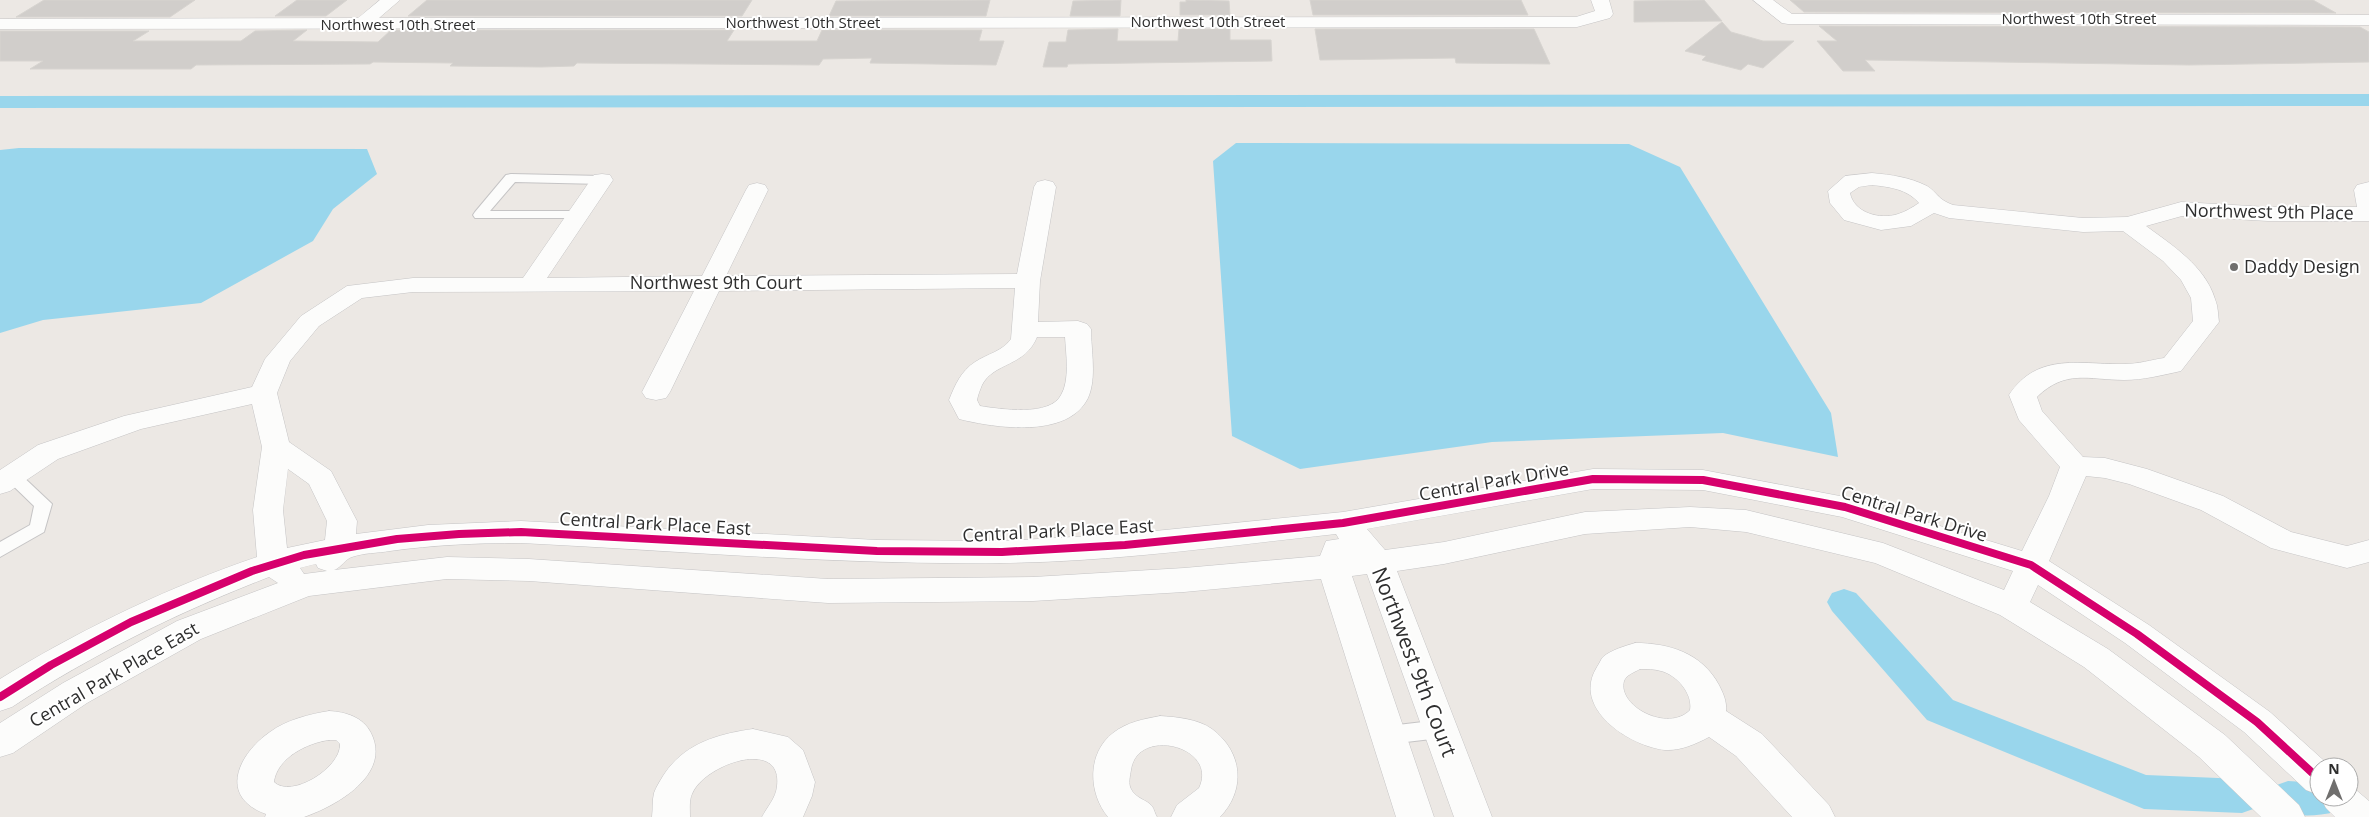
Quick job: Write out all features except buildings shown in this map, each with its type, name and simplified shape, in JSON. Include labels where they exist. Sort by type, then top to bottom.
[{"type":"street","points":[[360,25],[391,0]]},
{"type":"street","name":"Northwest 10th Street","points":[[1762,0],[1788,19],[2369,20]]},
{"type":"street","name":"Northwest 10th Street","points":[[0,24],[786,23],[1035,14],[1285,15],[1577,22],[1602,7]]},
{"type":"street","points":[[786,23],[795,8]]},
{"type":"street","points":[[530,285],[602,180]]},
{"type":"street","points":[[1024,330],[1078,328],[1078,378],[1074,399],[1061,410],[1044,417],[988,418],[969,413],[964,400],[970,381],[983,368],[1016,351],[1024,339],[1024,330],[1028,281],[1045,187]]},
{"type":"street","name":"Northwest 9th Place","points":[[1933,205],[1949,211],[2083,225],[2128,224],[2182,209],[2268,214],[2369,213],[2365,190],[2369,189]]},
{"type":"street","points":[[656,392],[757,190]]},
{"type":"street","points":[[2128,224],[2162,249],[2190,274],[2203,299],[2206,322],[2172,364],[2127,372],[2078,368],[2052,373],[2035,382],[2024,395],[2028,414],[2074,466],[2105,468],[2138,476],[2212,502],[2282,540],[2347,557],[2369,551]]},
{"type":"street","name":"Northwest 9th Court","points":[[263,393],[278,360],[310,321],[356,291],[413,285],[1028,281]]},
{"type":"street","points":[[6,480],[48,452],[134,422],[263,393],[276,447],[268,510],[273,564],[305,585],[340,548],[342,521],[320,478],[276,447]]},
{"type":"street","points":[[2012,606],[2064,496],[2074,466]]},
{"type":"street","name":"Central Park Drive","points":[[1343,523],[1463,504],[1593,479],[1703,480],[1845,507],[2031,565],[2137,634],[2257,722],[2309,770]]},
{"type":"street","points":[[1333,567],[1444,553],[1585,523],[1699,518],[1746,522],[1883,554],[2012,606],[2096,658],[2212,746],[2286,817]]},
{"type":"street","points":[[1343,523],[1333,567],[1414,817]]},
{"type":"street","name":"Northwest 9th Court","points":[[1343,523],[1378,562],[1472,817]]},
{"type":"street","name":"Central Park Place East","points":[[0,697],[50,664],[155,610],[273,564],[340,548],[462,532],[521,532],[877,551],[1002,552],[1125,545],[1343,523]]},
{"type":"street","name":"Central Park Place East","points":[[0,742],[75,694],[189,630],[305,585],[447,568],[529,570],[828,591],[1033,589],[1333,567]]},
{"type":"street","points":[[1707,717],[1749,745],[1816,817]]},
{"type":"street","points":[[1125,813],[1111,789],[1110,771],[1116,754],[1130,740],[1136,737],[1149,732],[1170,729],[1190,734],[1208,744],[1218,760],[1221,778],[1216,796],[1202,811],[1190,817]]},
{"type":"street","points":[[670,816],[672,795],[683,775],[701,759],[709,755],[724,748],[748,743],[769,746],[786,756],[796,772],[796,792],[786,812],[781,817]]},
{"type":"street","points":[[2350,807],[2361,817]]},
{"type":"lane","points":[[578,215],[480,215],[511,178],[602,180]]},
{"type":"lane","points":[[0,550],[38,528],[43,504],[6,480]]},
{"type":"lane","points":[[1389,735],[1440,728]]},
{"type":"water","points":[[1236,143],[1629,144],[1680,167],[1831,413],[1838,457],[1723,433],[1492,442],[1300,469],[1232,436],[1213,161]]},
{"type":"water","points":[[19,148],[367,149],[377,174],[333,209],[313,241],[201,303],[43,320],[0,333],[0,150]]},
{"type":"waterway","points":[[0,102],[2369,100]]},
{"type":"waterway","points":[[1844,602],[1940,710],[2144,792],[2242,796]]},
{"type":"waterway","points":[[2288,798],[2309,799]]},
{"type":"cycle path","points":[[0,697],[51,665],[131,622],[252,571],[304,555],[397,539],[490,532],[521,532],[877,551],[1002,552],[1125,545],[1343,523],[1593,479],[1703,480],[1845,507],[2031,565],[2137,634],[2257,722],[2309,770]]},
{"type":"place","name":"Daddy Design","points":[[2234,267]]}]
